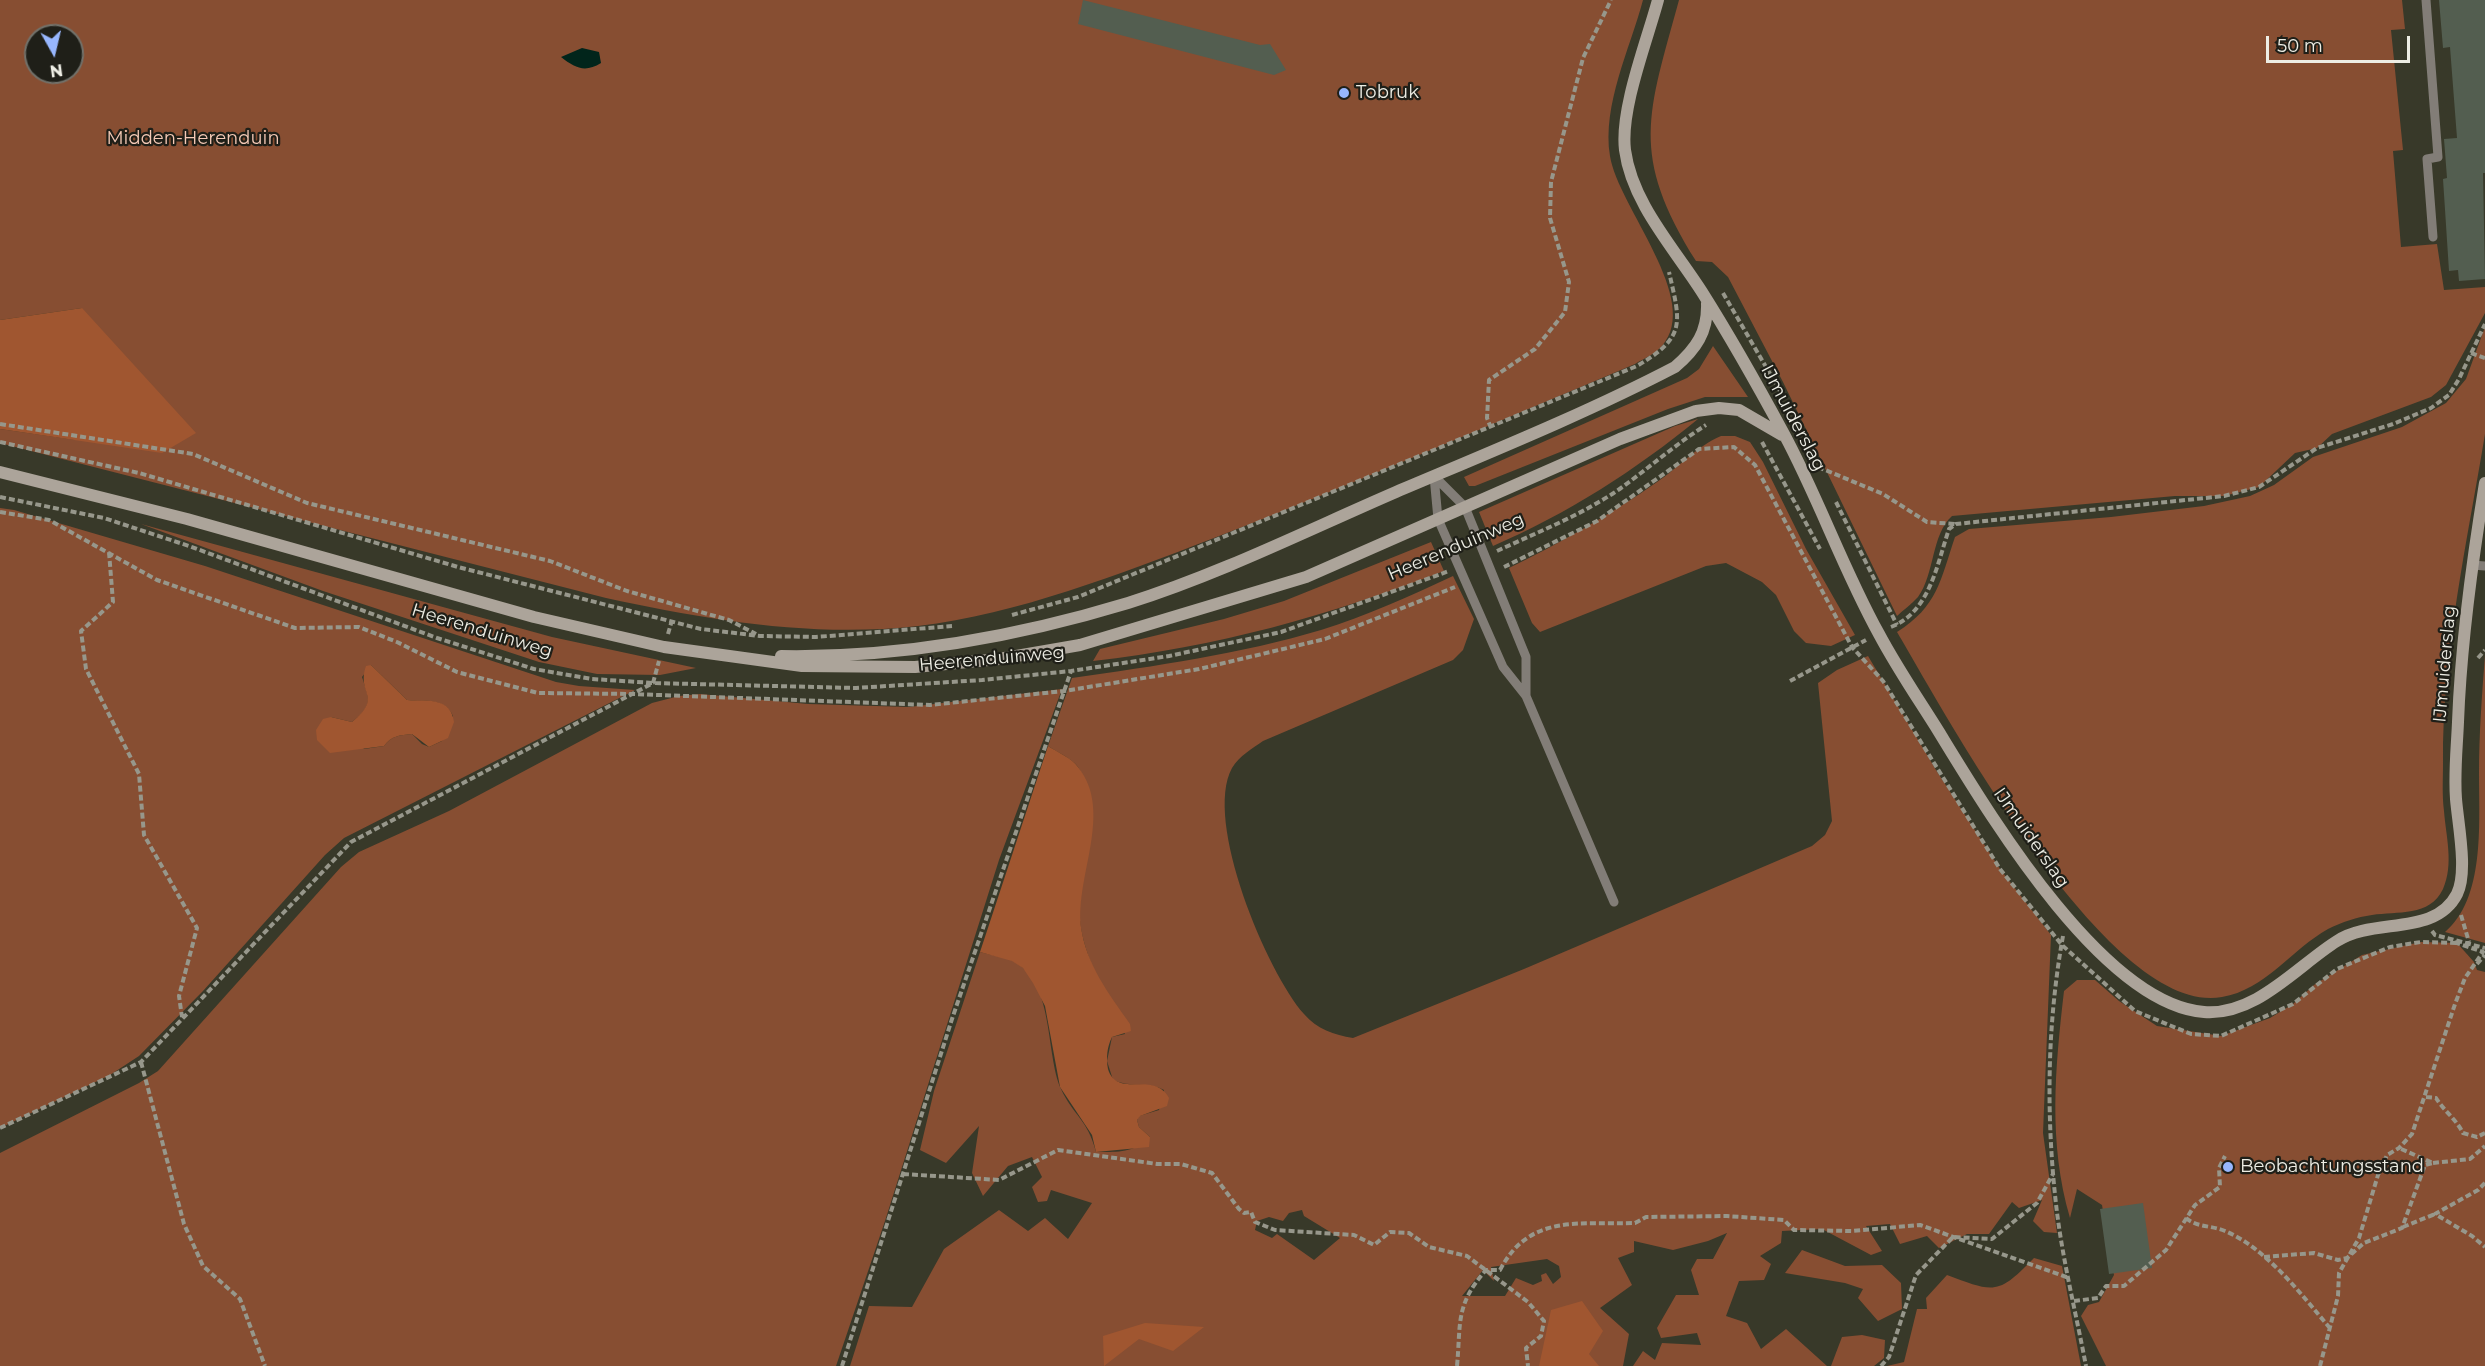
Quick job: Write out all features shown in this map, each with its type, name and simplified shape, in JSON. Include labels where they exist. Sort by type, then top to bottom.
[{"type":"street","name":"IJmuiderslag","points":[[1658,0],[1627,114],[1625,148],[1635,185],[1651,216],[1707,299],[1786,438],[1878,633],[2010,845],[2067,918],[2129,978],[2169,1002],[2204,1012],[2235,1008],[2270,990],[2344,936],[2373,927],[2423,921],[2446,910],[2456,897],[2462,876],[2455,781],[2460,670],[2472,565],[2485,483]]},
{"type":"street","name":"Heerenduinweg","points":[[719,655],[811,656],[898,652],[959,644],[1128,603],[1178,585],[1434,476],[1675,367],[1700,341],[1707,320],[1707,299]]},
{"type":"street","name":"Heerenduinweg","points":[[0,472],[187,519],[534,617],[664,647],[802,666],[915,667],[999,659],[1080,645],[1306,576],[1620,439],[1696,411],[1719,408],[1739,410],[1760,420],[1786,438]]},
{"type":"lane","points":[[2426,0],[2438,157],[2427,159],[2433,237]]},
{"type":"lane","points":[[1434,476],[1466,507],[1526,657],[1526,696]]},
{"type":"lane","points":[[1434,476],[1438,519],[1503,667],[1526,696],[1614,902]]},
{"type":"lane","points":[[2472,565],[2485,566]]},
{"type":"path","points":[[1491,428],[1487,418],[1489,380],[1535,349],[1565,312],[1569,282],[1550,218],[1551,182],[1583,58],[1611,0]]},
{"type":"path","points":[[1005,617],[1078,597],[1637,366],[1660,353],[1670,343],[1677,329],[1673,289]]},
{"type":"path","points":[[1818,466],[1883,494],[1927,522],[1956,524],[2223,496],[2259,487],[2317,448],[2393,424],[2431,408],[2449,394],[2485,324]]},
{"type":"path","points":[[2471,353],[2485,358]]},
{"type":"path","points":[[0,424],[193,454],[307,503],[550,561],[627,591],[729,620],[760,636]]},
{"type":"path","name":"Heerenduinweg","points":[[1485,556],[1548,528],[1619,489],[1683,440],[1712,424]]},
{"type":"path","points":[[1755,435],[1761,441],[1810,535],[1824,555]]},
{"type":"path","name":"Heerenduinweg","points":[[0,442],[139,473],[468,570],[701,629],[760,636],[816,637],[962,625]]},
{"type":"path","name":"Heerenduinweg","points":[[0,497],[104,518],[189,546],[437,638],[534,669],[592,679],[856,688],[982,680],[1071,671],[1169,656],[1281,632],[1460,567]]},
{"type":"path","points":[[0,512],[49,520],[157,580],[295,628],[359,627],[458,672],[538,693],[632,694],[930,705],[1064,691]]},
{"type":"path","points":[[1897,625],[1923,603],[1949,529],[1956,524]]},
{"type":"path","points":[[109,552],[113,602],[81,631],[86,669],[139,774],[144,835],[197,928],[179,996],[183,1017]]},
{"type":"path","points":[[1790,681],[1852,647],[1883,681],[2000,868],[2062,945],[2135,1011],[2191,1034],[2221,1036],[2293,1004],[2337,969],[2390,947],[2421,942],[2457,941],[2485,948]]},
{"type":"path","points":[[842,1366],[956,1008],[1071,671]]},
{"type":"path","points":[[0,1128],[141,1062],[351,842],[632,694]]},
{"type":"path","points":[[2456,897],[2469,943]]},
{"type":"path","points":[[2067,918],[2055,984],[2048,1112],[2056,1206],[2086,1366]]},
{"type":"path","points":[[2320,1366],[2338,1296],[2339,1273],[2359,1238],[2378,1175],[2387,1155],[2399,1148],[2412,1134],[2465,978],[2483,952],[2435,934],[2423,921]]},
{"type":"path","points":[[2465,978],[2485,955]]},
{"type":"path","points":[[141,1062],[184,1224],[203,1266],[240,1299],[265,1366]]},
{"type":"path","points":[[2426,1097],[2436,1098],[2442,1107],[2455,1117],[2463,1133],[2477,1137],[2485,1132]]},
{"type":"path","points":[[2402,1228],[2425,1165],[2470,1158],[2485,1146]]},
{"type":"path","points":[[2399,1148],[2433,1163]]},
{"type":"path","points":[[903,1174],[999,1180],[1058,1150],[1157,1164],[1181,1164],[1212,1173],[1239,1209],[1244,1213],[1251,1212],[1255,1222],[1275,1230],[1354,1235],[1374,1245],[1390,1232],[1409,1233],[1429,1247],[1467,1256],[1528,1302],[1544,1322],[1541,1336],[1526,1348],[1528,1366]]},
{"type":"path","points":[[2074,1301],[2098,1298],[2106,1286],[2124,1286],[2166,1250],[2195,1205],[2220,1187],[2219,1168],[2225,1156]]},
{"type":"path","points":[[1881,1366],[1888,1357],[1917,1275],[1953,1237],[1992,1239],[2037,1203],[2054,1174]]},
{"type":"path","points":[[2264,1257],[2314,1253],[2338,1260],[2348,1258],[2364,1243],[2435,1214],[2478,1190],[2485,1183]]},
{"type":"path","points":[[2435,1214],[2472,1236],[2485,1247]]},
{"type":"path","points":[[1486,1270],[1500,1270],[1510,1252],[1527,1236],[1548,1227],[1635,1222],[1646,1217],[1727,1216],[1784,1220],[1794,1230],[1852,1232],[1920,1225],[2069,1278]]},
{"type":"path","points":[[2186,1218],[2193,1224],[2224,1230],[2264,1257],[2298,1290],[2330,1328]]},
{"type":"path","points":[[1457,1366],[1462,1302],[1486,1270]]},
{"type":"green space","name":"Midden-Herenduin","points":[[0,0],[1643,0],[1613,97],[1609,137],[1610,156],[1616,177],[1666,279],[1672,304],[1672,327],[1659,349],[1635,364],[1214,538],[1068,591],[956,620],[918,626],[839,630],[761,625],[683,613],[606,598],[0,443],[0,429],[76,440],[82,308],[0,320]]},
{"type":"green space","points":[[1679,0],[2402,0],[2405,29],[2391,30],[2403,150],[2393,151],[2401,247],[2437,244],[2444,290],[2485,287],[2485,313],[2446,385],[2431,397],[2332,434],[2317,448],[2295,453],[2259,487],[2224,496],[2175,496],[1952,516],[1940,533],[1923,588],[1916,600],[1897,616],[1783,382],[1728,277],[1712,262],[1696,261],[1675,224],[1661,191],[1653,161],[1651,133],[1653,104]]},
{"type":"green space","points":[[2485,327],[2485,434],[2457,598],[2447,681],[2443,805],[2449,860],[2443,889],[2437,898],[2421,908],[2361,917],[2328,929],[2265,978],[2237,993],[2222,997],[2178,991],[2131,960],[2083,913],[2036,853],[1992,790],[1897,632],[1911,622],[1929,602],[1941,580],[1955,537],[1969,529],[2111,517],[2204,506],[2250,496],[2274,485],[2313,457],[2402,427],[2446,403],[2466,379]]},
{"type":"green space","points":[[1713,346],[1748,397],[1705,397],[1668,409],[1475,486],[1469,486],[1464,477],[1687,378],[1699,369]]},
{"type":"green space","points":[[1698,419],[1650,456],[1600,490],[1548,520],[1493,546],[1479,512],[1675,426]]},
{"type":"green space","points":[[1721,436],[1735,436],[1750,442],[1763,462],[1806,549],[1855,635],[1831,646],[1806,643],[1794,631],[1776,595],[1762,582],[1726,563],[1706,566],[1540,632],[1532,623],[1509,568],[1566,539],[1621,506],[1665,476],[1704,445]]},
{"type":"green space","points":[[0,508],[14,510],[205,566],[556,682],[635,690],[344,838],[325,855],[203,991],[139,1056],[110,1075],[0,1128]],"holes":[[[371,665],[407,700],[440,703],[449,710],[453,716],[442,741],[429,747],[422,744],[412,734],[408,734],[393,738],[384,746],[364,749],[331,717],[352,722],[364,711],[368,697],[362,677]]]},
{"type":"green space","points":[[141,524],[552,637],[696,668],[660,675],[597,674],[539,662],[323,591]]},
{"type":"green space","points":[[1431,542],[1444,571],[1401,587],[1272,628],[1184,647],[1093,661],[1100,649],[1224,619],[1284,601]]},
{"type":"green space","points":[[1453,576],[1474,619],[1463,650],[1453,660],[1263,741],[1242,756],[1232,768],[1225,792],[1226,823],[1232,858],[1257,932],[1289,994],[1304,1014],[1314,1024],[1326,1030],[1353,1038],[1524,969],[1812,846],[1825,835],[1832,821],[1818,683],[1837,670],[1868,656],[1936,770],[2000,869],[2051,935],[2043,1133],[2057,1233],[2044,1232],[2033,1221],[2042,1200],[2019,1208],[2012,1202],[1989,1234],[1967,1234],[1939,1248],[1927,1236],[1900,1244],[1890,1224],[1866,1226],[1882,1251],[1871,1255],[1822,1229],[1782,1231],[1781,1243],[1760,1256],[1771,1264],[1764,1280],[1739,1281],[1726,1316],[1747,1323],[1761,1349],[1786,1329],[1827,1366],[1633,1366],[1643,1351],[1655,1360],[1662,1343],[1701,1345],[1697,1333],[1661,1338],[1657,1328],[1676,1295],[1699,1295],[1691,1270],[1697,1259],[1713,1259],[1727,1233],[1708,1241],[1673,1250],[1634,1241],[1634,1252],[1618,1258],[1632,1285],[1600,1308],[1629,1334],[1623,1366],[850,1366],[869,1306],[912,1307],[944,1249],[999,1210],[1028,1231],[1045,1218],[1068,1239],[1092,1203],[1051,1190],[1047,1201],[1038,1202],[1032,1187],[1042,1177],[1032,1157],[1008,1166],[983,1196],[972,1173],[979,1126],[946,1163],[920,1150],[934,1091],[980,952],[1011,960],[1025,970],[1035,983],[1042,1000],[1061,1089],[1089,1132],[1096,1152],[1132,1149],[1144,1142],[1150,1137],[1139,1127],[1137,1120],[1139,1116],[1159,1110],[1164,1090],[1113,1080],[1107,1061],[1112,1037],[1125,1034],[1088,955],[1081,928],[1080,907],[1092,826],[1092,806],[1088,787],[1076,764],[1048,746],[1072,678],[1198,658],[1260,646],[1321,630],[1388,605]],"holes":[[[1302,1210],[1304,1216],[1340,1238],[1314,1260],[1277,1234],[1272,1238],[1255,1230],[1257,1221],[1269,1217],[1283,1221],[1289,1213]],[[1547,1259],[1559,1266],[1561,1277],[1553,1284],[1546,1273],[1541,1275],[1542,1281],[1533,1285],[1516,1278],[1505,1296],[1462,1296],[1483,1270],[1494,1281],[1491,1267]]]},
{"type":"green space","points":[[2485,655],[2485,943],[2445,932],[2458,918],[2467,900],[2477,859]]},
{"type":"green space","points":[[1062,689],[999,860],[885,1221],[836,1366],[0,1366],[0,1153],[139,1083],[158,1071],[341,867],[359,852],[449,811],[652,703],[679,696],[700,694],[808,704],[909,707]]},
{"type":"green space","points":[[2421,942],[2457,943],[2474,962],[2477,970],[2485,972],[2485,1366],[2106,1366],[2081,1316],[2088,1305],[2099,1302],[2114,1275],[2102,1205],[2077,1189],[2070,1218],[2059,1161],[2055,1105],[2064,991],[2077,980],[2095,980],[2119,1001],[2157,1026],[2221,1036],[2270,1018],[2293,1004],[2314,985],[2362,955]]},
{"type":"green space","points":[[1802,1250],[1845,1266],[1882,1265],[1901,1283],[1902,1309],[1878,1321],[1858,1298],[1863,1289],[1845,1283],[1785,1273]]},
{"type":"green space","points":[[2034,1258],[2062,1266],[2081,1366],[1887,1366],[1904,1362],[1917,1309],[1927,1309],[1926,1298],[1947,1275],[1976,1285],[1995,1287],[2012,1279]]},
{"type":"green space","points":[[1862,1335],[1885,1340],[1884,1358],[1874,1366],[1831,1366],[1842,1337]]},
{"type":"shaded area","points":[[582,48],[599,52],[601,63],[590,68],[580,68],[561,57]]},
{"type":"shaded area","points":[[82,308],[196,433],[162,453],[0,429],[0,320]]},
{"type":"shaded area","points":[[371,665],[407,700],[437,702],[448,708],[454,722],[448,738],[429,747],[412,734],[404,735],[393,738],[384,746],[330,753],[317,740],[316,730],[323,719],[331,717],[352,722],[361,713],[368,700],[364,675],[366,666]]},
{"type":"shaded area","points":[[1048,746],[1078,767],[1088,785],[1093,804],[1091,845],[1083,887],[1081,927],[1093,966],[1130,1024],[1131,1031],[1112,1037],[1107,1053],[1108,1069],[1113,1078],[1119,1082],[1154,1086],[1162,1090],[1169,1098],[1167,1106],[1140,1116],[1137,1120],[1139,1127],[1150,1137],[1149,1147],[1096,1152],[1092,1135],[1060,1087],[1045,1006],[1033,983],[1023,968],[1012,961],[980,952]]},
{"type":"shaded area","points":[[1582,1301],[1603,1331],[1589,1354],[1599,1366],[1539,1366],[1551,1310]]},
{"type":"shaded area","points":[[1145,1323],[1204,1327],[1173,1351],[1139,1339],[1104,1366],[1103,1336]]},
{"type":"building","points":[[1083,0],[1260,45],[1270,44],[1286,70],[1274,75],[1078,24]]},
{"type":"building","points":[[2439,0],[2485,0],[2485,173],[2483,173],[2485,279],[2459,281],[2458,270],[2449,271],[2443,179],[2447,178],[2444,139],[2457,138],[2450,47],[2443,48]]},
{"type":"building","points":[[2143,1203],[2152,1268],[2109,1274],[2100,1209]]},
{"type":"place","name":"Tobruk","points":[[1344,93]]},
{"type":"place","name":"Beobachtungsstand","points":[[2228,1167]]}]
